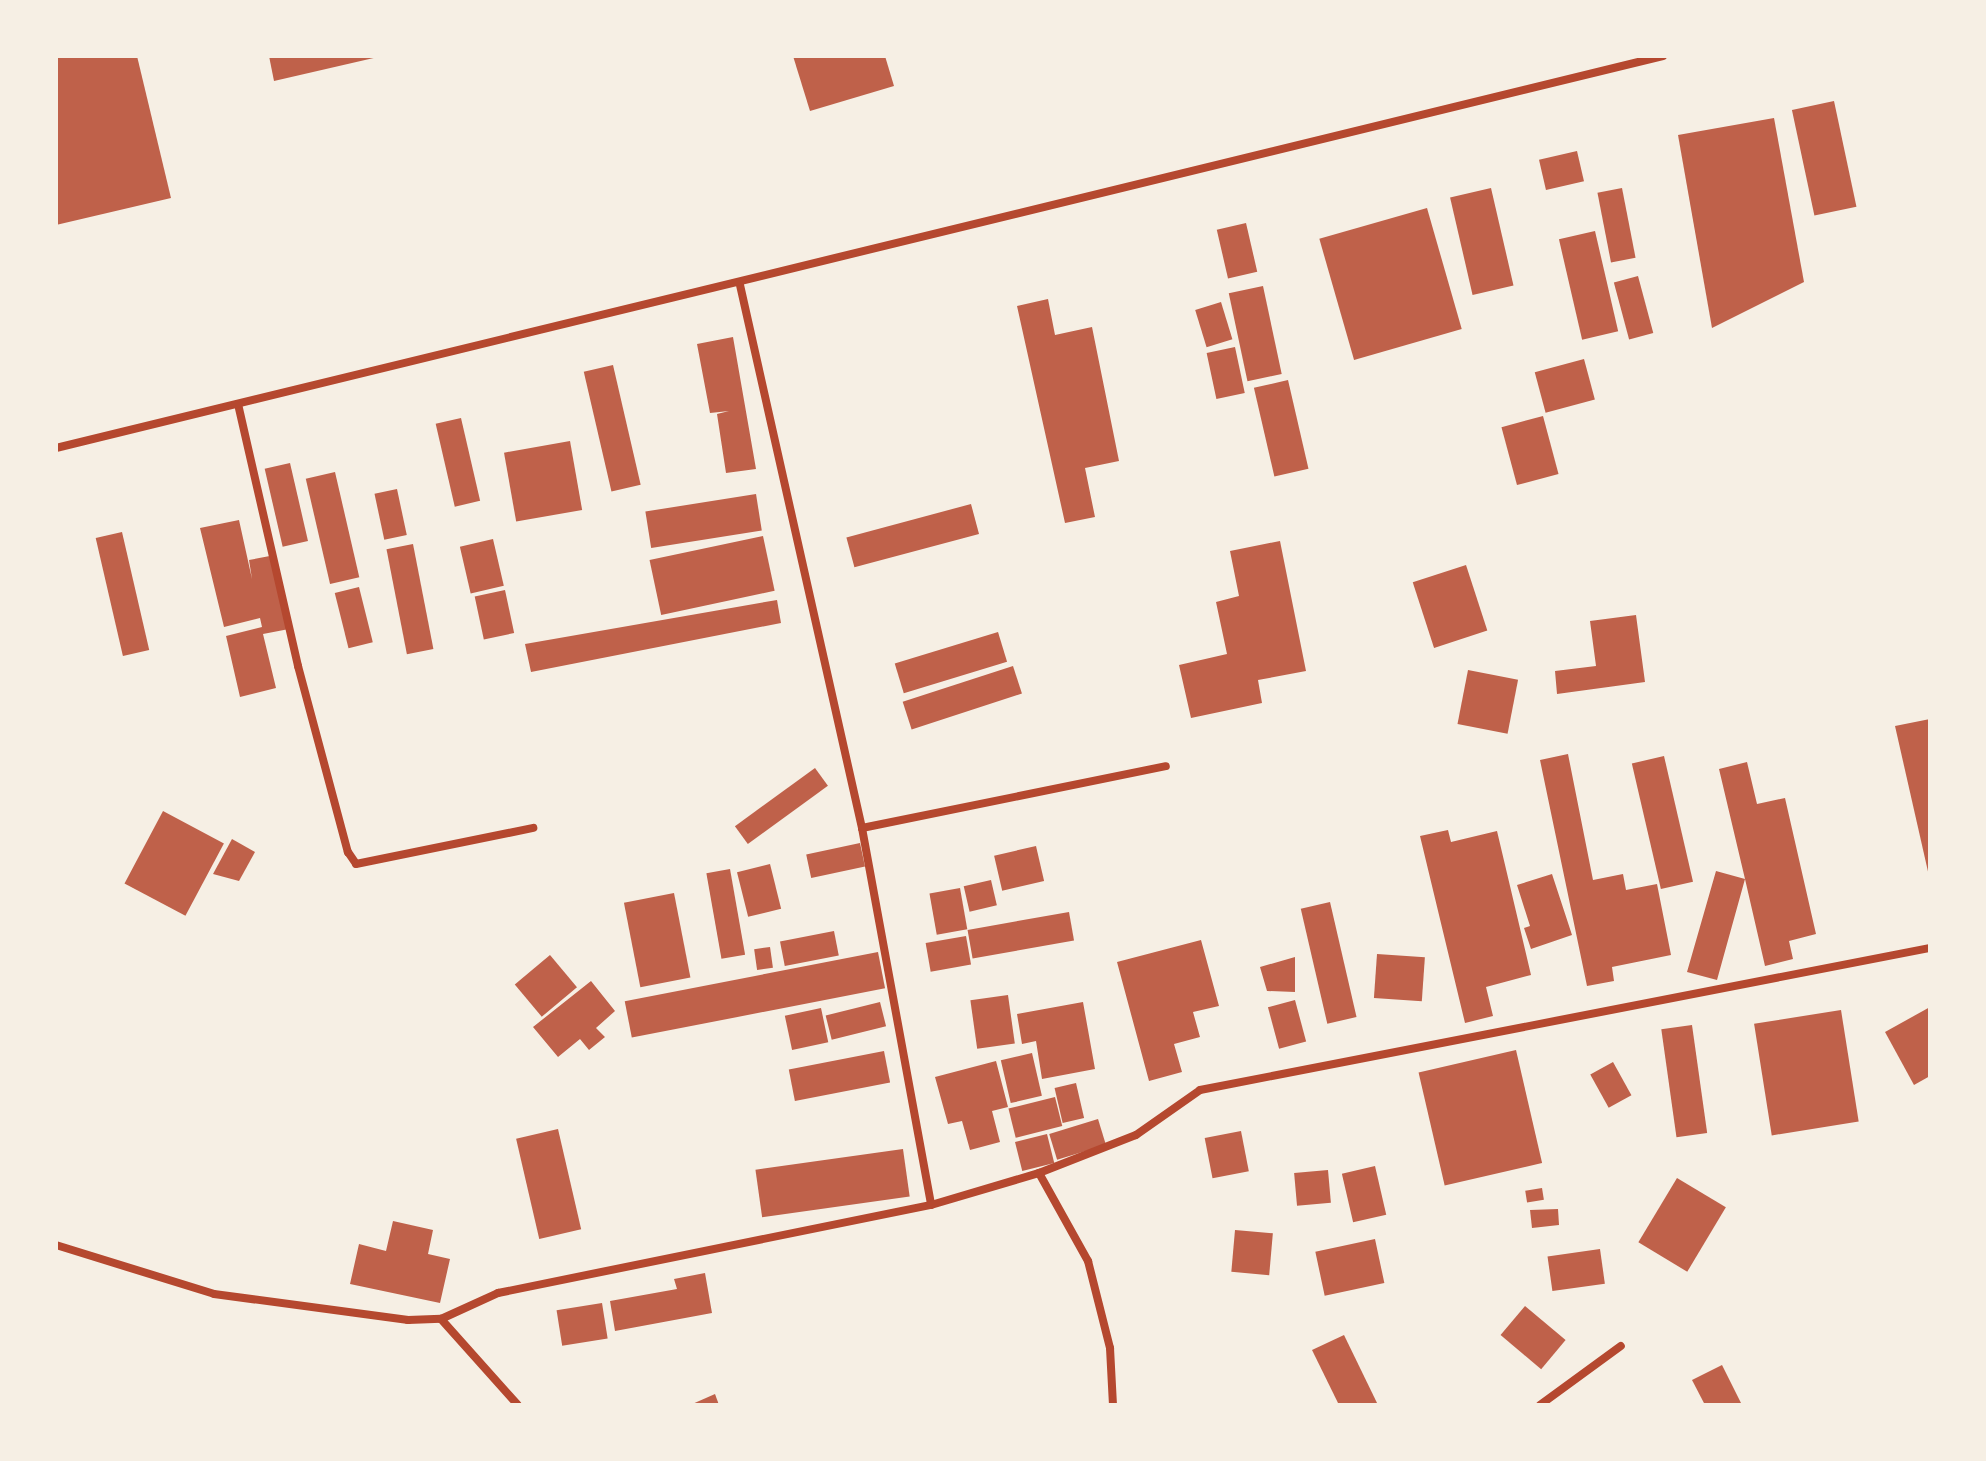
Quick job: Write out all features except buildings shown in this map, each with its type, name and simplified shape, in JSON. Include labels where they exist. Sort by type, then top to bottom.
[{"type":"street","points":[[56,448],[740,285],[1663,56]]},
{"type":"street","points":[[740,285],[862,828],[931,1205]]},
{"type":"street","points":[[238,404],[298,666],[348,852],[356,864],[372,865],[533,828]]},
{"type":"street","points":[[862,828],[1166,766]]},
{"type":"street","points":[[56,1245],[214,1294],[408,1320],[441,1319],[498,1293],[931,1205],[1039,1173],[1136,1135],[1200,1090],[1930,948]]},
{"type":"street","points":[[1039,1173],[1088,1261],[1110,1348],[1113,1405]]},
{"type":"street","points":[[441,1319],[518,1405]]},
{"type":"street","points":[[1540,1405],[1621,1346]]}]
